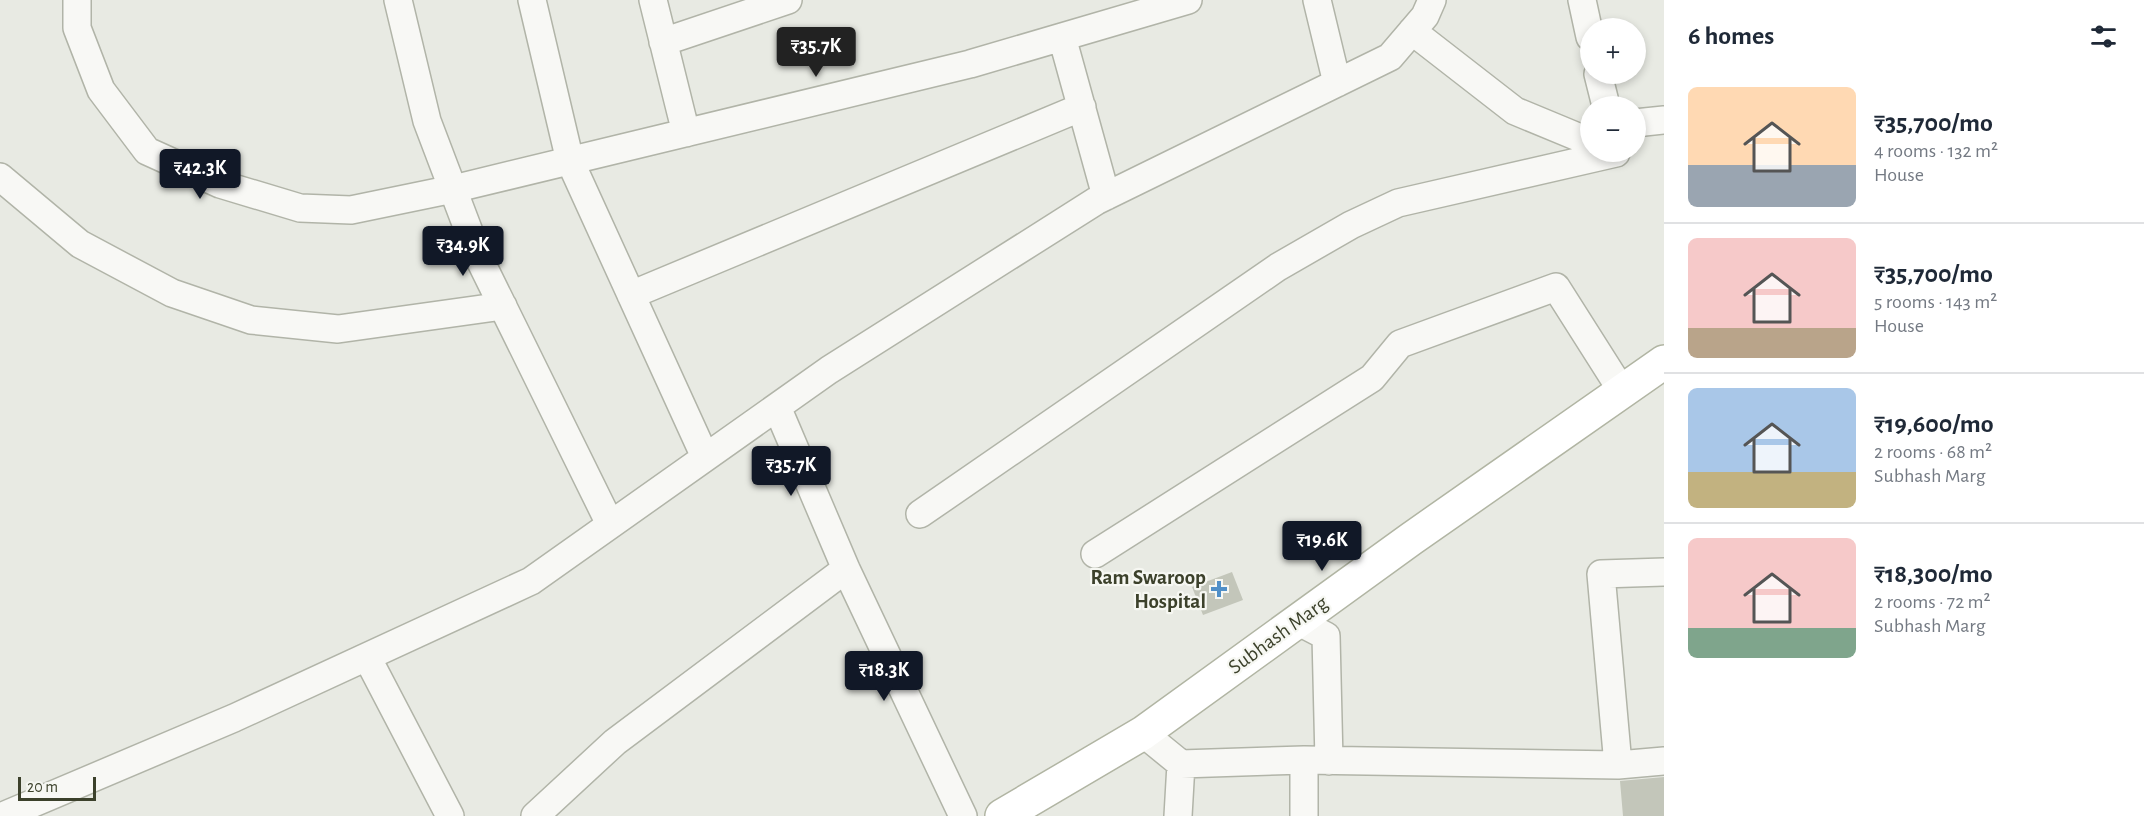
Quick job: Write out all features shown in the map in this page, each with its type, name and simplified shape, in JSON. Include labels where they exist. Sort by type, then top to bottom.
[{"type":"main road","name":"Subhash Marg","points":[[1002,816],[1143,733],[1664,362]]},
{"type":"street","points":[[77,0],[77,28],[101,90],[147,151],[220,184],[300,208],[351,210],[453,189],[970,64],[1188,0]]},
{"type":"street","points":[[398,0],[427,121],[479,258],[610,525]]},
{"type":"street","points":[[532,0],[570,161],[705,457]]},
{"type":"street","points":[[653,0],[686,133]]},
{"type":"street","points":[[663,42],[788,0]]},
{"type":"street","points":[[1317,0],[1337,83]]},
{"type":"street","points":[[3,816],[234,718],[531,581],[829,370],[1106,196],[1390,57],[1425,16],[1432,0]]},
{"type":"street","points":[[1582,0],[1586,18]]},
{"type":"street","points":[[1412,31],[1515,111],[1580,138]]},
{"type":"street","points":[[1062,37],[1106,196]]},
{"type":"street","points":[[631,295],[1082,107]]},
{"type":"street","points":[[1646,122],[1664,120]]},
{"type":"street","points":[[920,514],[1278,267],[1351,225],[1398,203],[1580,160]]},
{"type":"street","points":[[0,177],[80,244],[172,293],[252,320],[338,329],[503,306]]},
{"type":"street","points":[[1095,554],[1372,378],[1400,344],[1556,286],[1622,391]]},
{"type":"street","points":[[777,407],[846,569],[963,816]]},
{"type":"street","points":[[535,816],[615,742],[846,569]]},
{"type":"street","points":[[1618,765],[1601,574],[1664,572]]},
{"type":"street","points":[[1298,621],[1326,636],[1317,760],[1304,816]]},
{"type":"street","points":[[367,657],[450,816]]},
{"type":"street","points":[[1143,733],[1181,764],[1317,760],[1618,765],[1664,761]]},
{"type":"street","points":[[1178,816],[1181,764]]},
{"type":"building","points":[[1232,572],[1243,600],[1203,615],[1192,587]]},
{"type":"building","points":[[1664,777],[1664,816],[1623,816],[1620,781]]},
{"type":"place","name":"Ram Swaroop Hospital","points":[[1219,589]]}]
